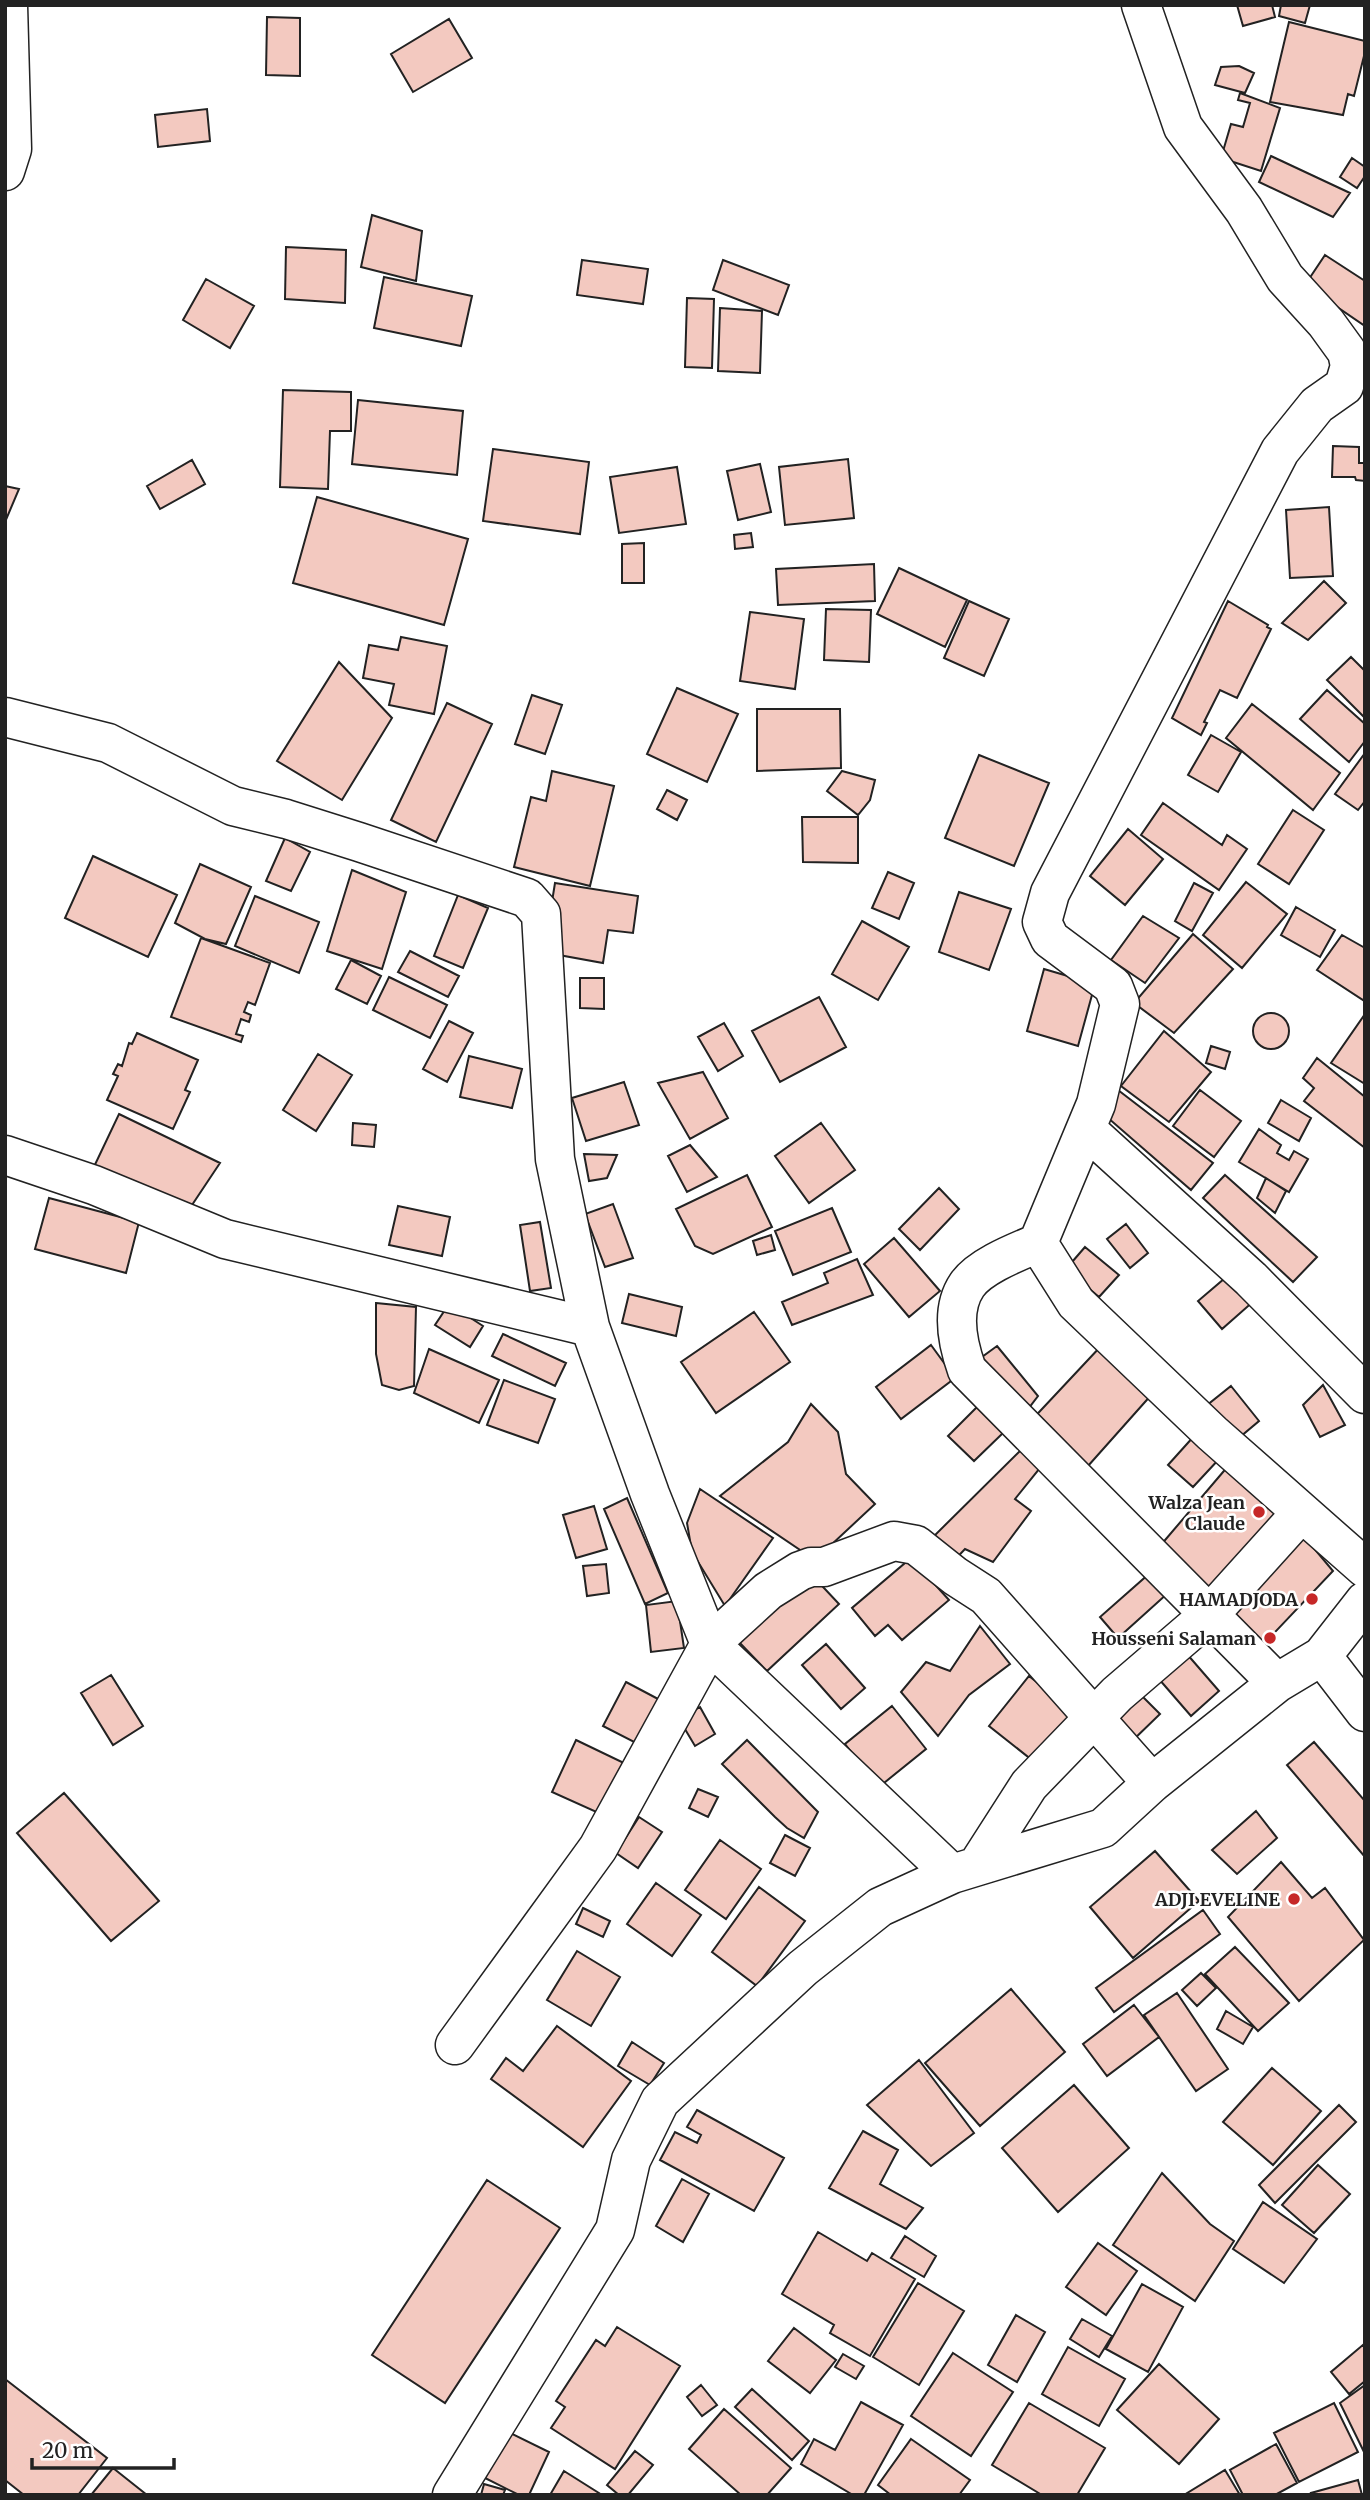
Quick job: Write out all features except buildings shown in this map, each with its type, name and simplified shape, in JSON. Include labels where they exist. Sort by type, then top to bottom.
[{"type":"street","points":[[5,171],[12,149],[8,5]]},
{"type":"street","points":[[1141,5],[1183,127],[1244,210],[1285,278],[1326,323],[1347,352],[1350,366],[1344,386],[1317,405],[1280,452],[1050,893],[1042,922],[1050,939],[1113,986],[1120,1004],[1096,1104],[1038,1243],[994,1262],[967,1284],[958,1309],[957,1342],[967,1370],[1276,1683]]},
{"type":"street","points":[[5,717],[108,743],[233,806],[286,819],[527,898],[541,914],[555,1159],[590,1327],[650,1494],[710,1644],[964,1870]]},
{"type":"street","points":[[1086,1129],[1251,1279],[1365,1394]]},
{"type":"street","points":[[5,1155],[94,1185],[225,1239],[590,1327]]},
{"type":"street","points":[[1038,1243],[1076,1303],[1212,1433],[1365,1568]]},
{"type":"street","points":[[964,1870],[1030,1785],[1117,1694],[1209,1615],[1301,1513]]},
{"type":"street","points":[[455,2045],[598,1848],[710,1644],[768,1591],[800,1571],[811,1567],[824,1567],[894,1541],[916,1545],[986,1596],[1152,1783]]},
{"type":"street","points":[[452,2495],[615,2230],[631,2160],[660,2101],[803,1968],[880,1907],[964,1870],[1103,1828],[1152,1783],[1276,1683],[1322,1657],[1365,1601]]},
{"type":"street","points":[[1322,1657],[1365,1712]]},
{"type":"place","name":"Walza Jean Claude","points":[[1259,1512]]},
{"type":"place","name":"HAMADJODA","points":[[1312,1599]]},
{"type":"place","name":"Housseni Salaman","points":[[1270,1638]]},
{"type":"place","name":"ADJI EVELINE","points":[[1294,1899]]}]
